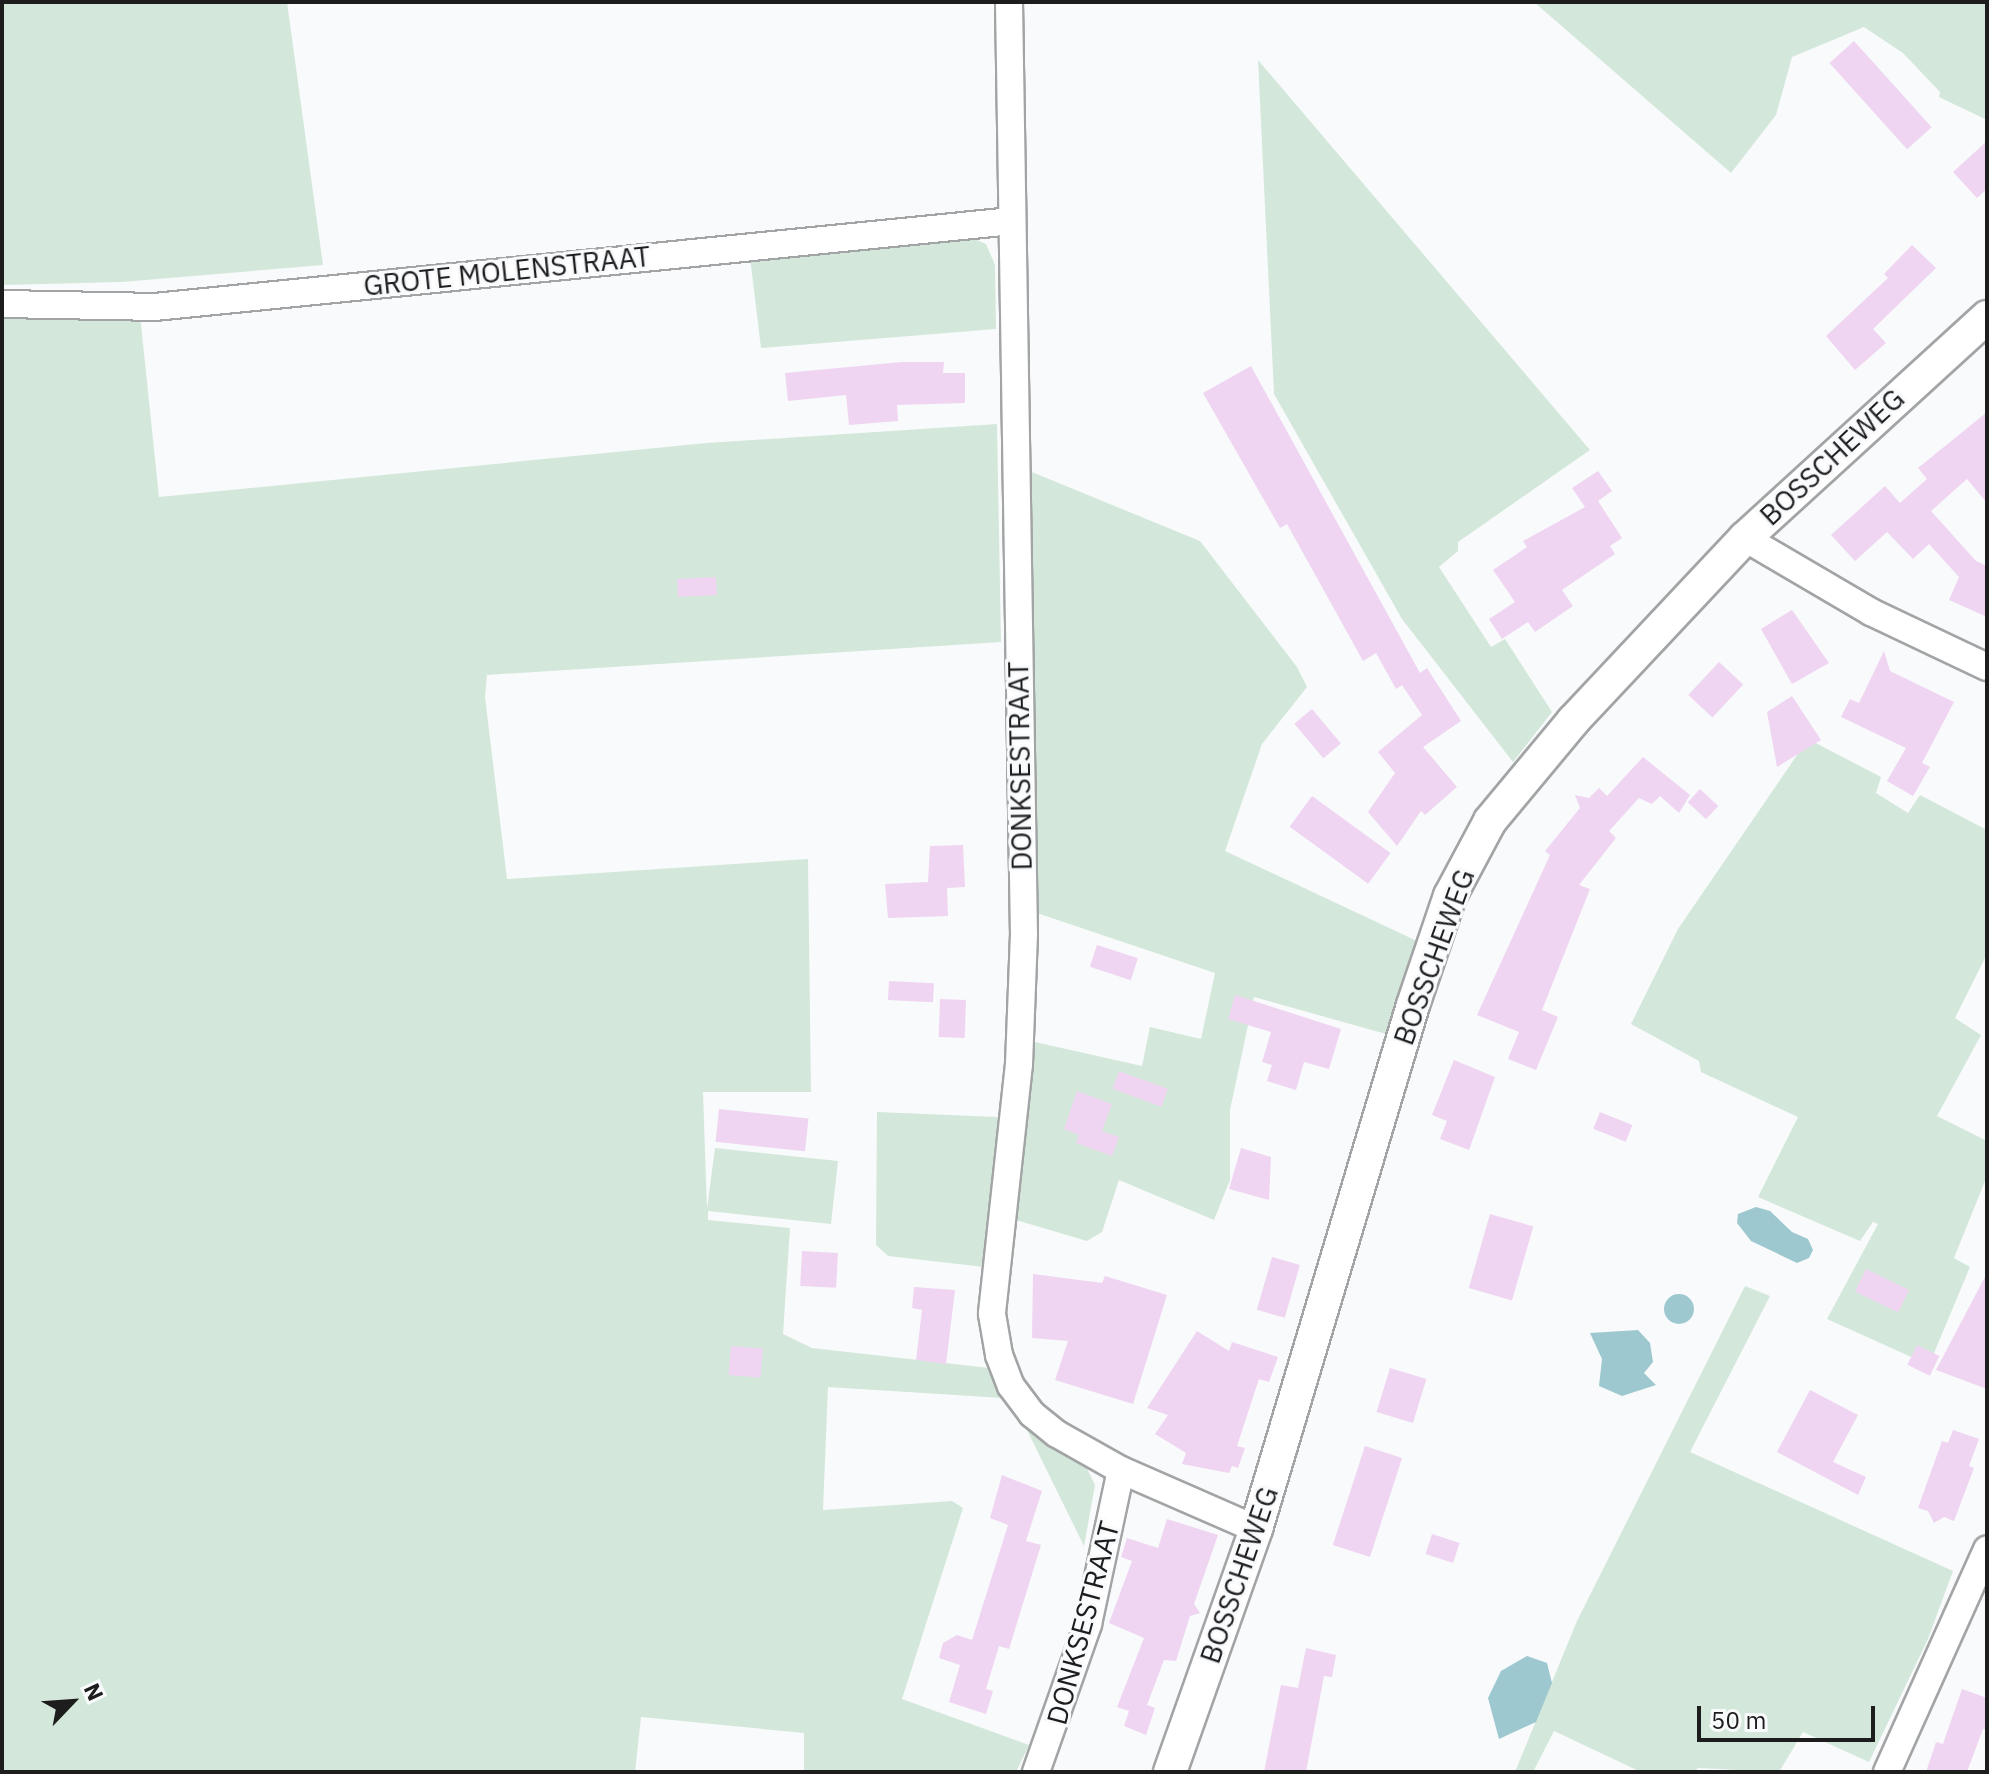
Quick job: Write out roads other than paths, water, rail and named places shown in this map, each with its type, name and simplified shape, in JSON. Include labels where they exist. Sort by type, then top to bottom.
[{"type":"street","name":"DONKSESTRAAT","points":[[1009,2],[1024,934],[1019,1064],[992,1314],[999,1355],[1011,1386],[1032,1414],[1121,1470],[1256,1529]]},
{"type":"street","name":"GROTE MOLENSTRAAT","points":[[2,304],[155,307],[1012,221]]},
{"type":"street","name":"BOSSCHEWEG","points":[[1170,1772],[1256,1529],[1450,896],[1490,821],[1573,721],[1745,538],[1987,317]]},
{"type":"street","points":[[1745,538],[1871,612],[1987,667]]},
{"type":"street","name":"DONKSESTRAAT","points":[[1036,1772],[1088,1624],[1121,1470]]},
{"type":"street","points":[[1887,1772],[1987,1549]]},
{"type":"water","points":[[1756,1207],[1770,1211],[1792,1232],[1808,1239],[1813,1250],[1809,1258],[1797,1263],[1751,1241],[1737,1223],[1738,1214]]},
{"type":"water","points":[[1679,1294],[1690,1298],[1694,1309],[1690,1320],[1679,1324],[1668,1320],[1664,1309],[1668,1298]]},
{"type":"water","points":[[1638,1330],[1650,1343],[1653,1362],[1644,1373],[1656,1385],[1622,1396],[1599,1386],[1602,1359],[1590,1333]]},
{"type":"water","points":[[1527,1656],[1547,1663],[1552,1683],[1536,1722],[1499,1739],[1488,1698],[1501,1671]]}]
